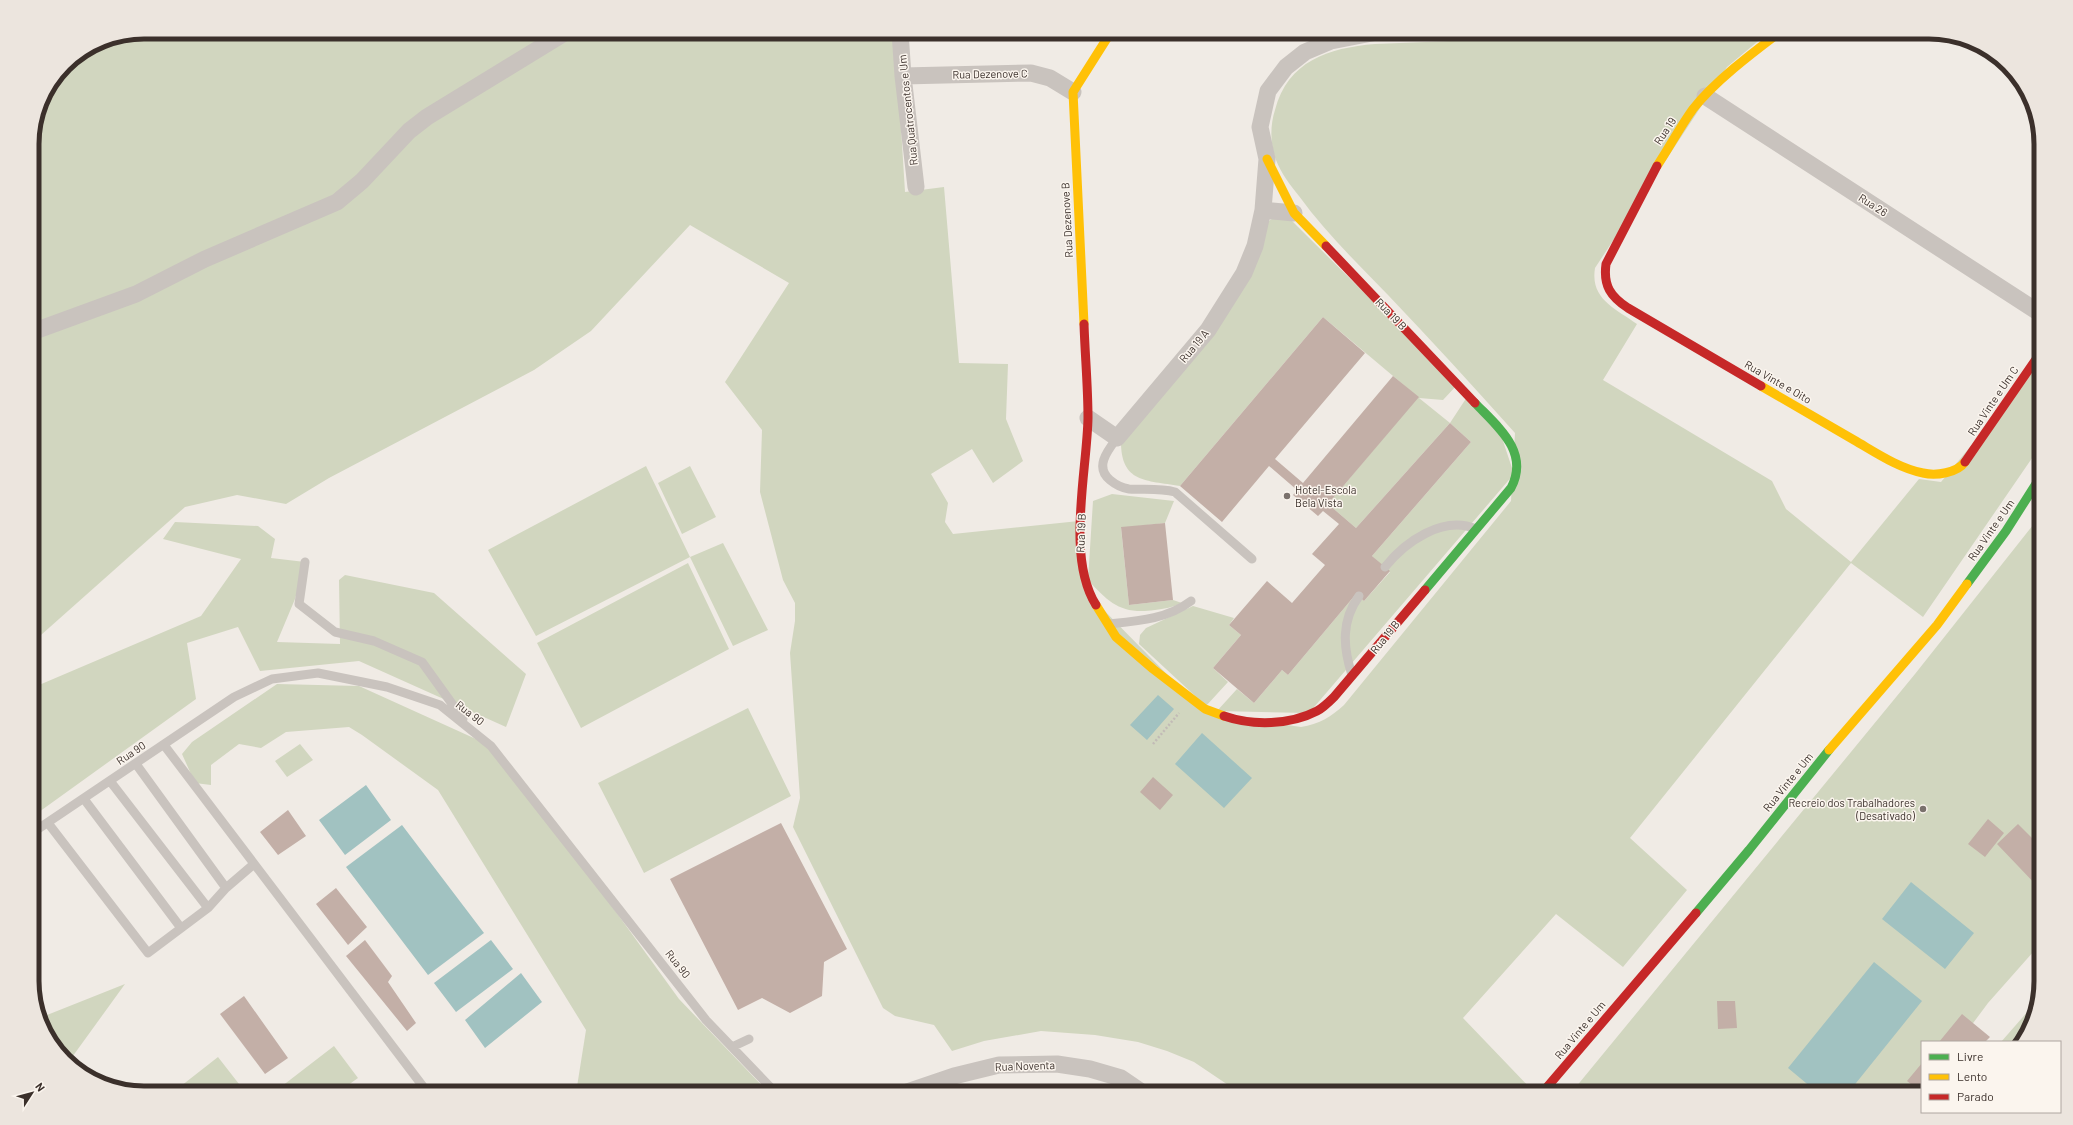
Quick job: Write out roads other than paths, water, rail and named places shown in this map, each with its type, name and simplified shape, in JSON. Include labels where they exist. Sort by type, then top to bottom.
[{"type":"street","points":[[39,329],[136,294],[205,259],[337,202],[362,181],[409,131],[427,117],[555,39]]},
{"type":"street","name":"Rua Quatrocentos e Um","points":[[900,39],[903,76],[916,187]]},
{"type":"street","points":[[1073,92],[1107,39]]},
{"type":"street","name":"Rua 19 A","points":[[1117,438],[1208,330],[1236,289],[1250,260],[1263,210],[1267,159],[1260,127],[1268,91],[1286,67],[1305,52],[1331,41],[1341,39]]},
{"type":"street","name":"Rua 19","points":[[1605,270],[1610,255],[1649,179],[1678,131],[1705,96],[1770,39]]},
{"type":"street","name":"Rua Dezenove C","points":[[903,76],[1031,72],[1050,78],[1073,92]]},
{"type":"street","name":"Rua Dezenove B","points":[[1073,92],[1088,418]]},
{"type":"street","name":"Rua 26","points":[[1705,96],[2034,309]]},
{"type":"street","name":"Rua 19 B","points":[[1088,418],[1080,556],[1094,600],[1108,624],[1125,646],[1190,699],[1218,715],[1234,719],[1272,723],[1284,722],[1304,717],[1319,710],[1334,697],[1353,676],[1406,610],[1515,482],[1519,469],[1513,446],[1462,387],[1294,213],[1267,159]]},
{"type":"street","points":[[1263,210],[1294,213]]},
{"type":"street","name":"Rua Vinte e Oito","points":[[1605,270],[1606,286],[1610,294],[1626,307],[1884,457],[1915,472],[1939,476],[1953,472],[1964,464]]},
{"type":"street","name":"Rua Vinte e Um C","points":[[1964,464],[2034,362]]},
{"type":"street","points":[[1088,418],[1117,438]]},
{"type":"street","name":"Rua Vinte e Um","points":[[1548,1086],[1749,850],[1818,763],[1937,624],[2006,531],[2034,487]]},
{"type":"street","name":"Rua Noventa","points":[[925,1086],[954,1076],[999,1065],[1057,1064],[1090,1069],[1121,1078],[1133,1086]]},
{"type":"lane","points":[[1117,438],[1106,453],[1103,461],[1104,473],[1107,478],[1122,488],[1175,492],[1252,559]]},
{"type":"lane","points":[[1385,567],[1403,549],[1435,529],[1455,524],[1462,524],[1476,529]]},
{"type":"lane","points":[[305,562],[299,604],[334,632],[374,641],[422,662],[470,728]]},
{"type":"lane","points":[[1353,676],[1346,652],[1345,631],[1350,611],[1359,596]]},
{"type":"lane","points":[[1108,624],[1162,616],[1181,608],[1191,600]]},
{"type":"lane","name":"Rua 90","points":[[39,829],[234,697],[272,679],[318,673],[387,687],[440,705],[491,746],[706,1020],[769,1086]]},
{"type":"lane","points":[[164,745],[423,1086]]},
{"type":"lane","points":[[136,764],[226,888]]},
{"type":"lane","points":[[110,781],[208,908]]},
{"type":"lane","points":[[84,798],[181,928]]},
{"type":"lane","points":[[48,823],[148,953],[208,908],[226,888],[254,864]]},
{"type":"lane","points":[[732,1047],[748,1038]]},
{"type":"water","points":[[1158,695],[1174,709],[1147,740],[1130,725]]},
{"type":"water","points":[[1202,733],[1252,778],[1224,808],[1175,764]]},
{"type":"water","points":[[366,785],[391,820],[345,855],[319,820]]},
{"type":"water","points":[[402,825],[484,933],[428,975],[346,867]]},
{"type":"water","points":[[1911,882],[1974,933],[1945,969],[1882,919]]},
{"type":"water","points":[[491,940],[513,969],[456,1012],[434,983]]},
{"type":"water","points":[[1874,962],[1922,1001],[1854,1086],[1810,1086],[1788,1068]]},
{"type":"water","points":[[521,973],[542,1002],[485,1048],[465,1020]]},
{"type":"place","name":"Hotel-Escola Bela Vista","points":[[1287,496]]},
{"type":"place","name":"Recreio dos Trabalhadores (Desativado)","points":[[1923,809]]}]
